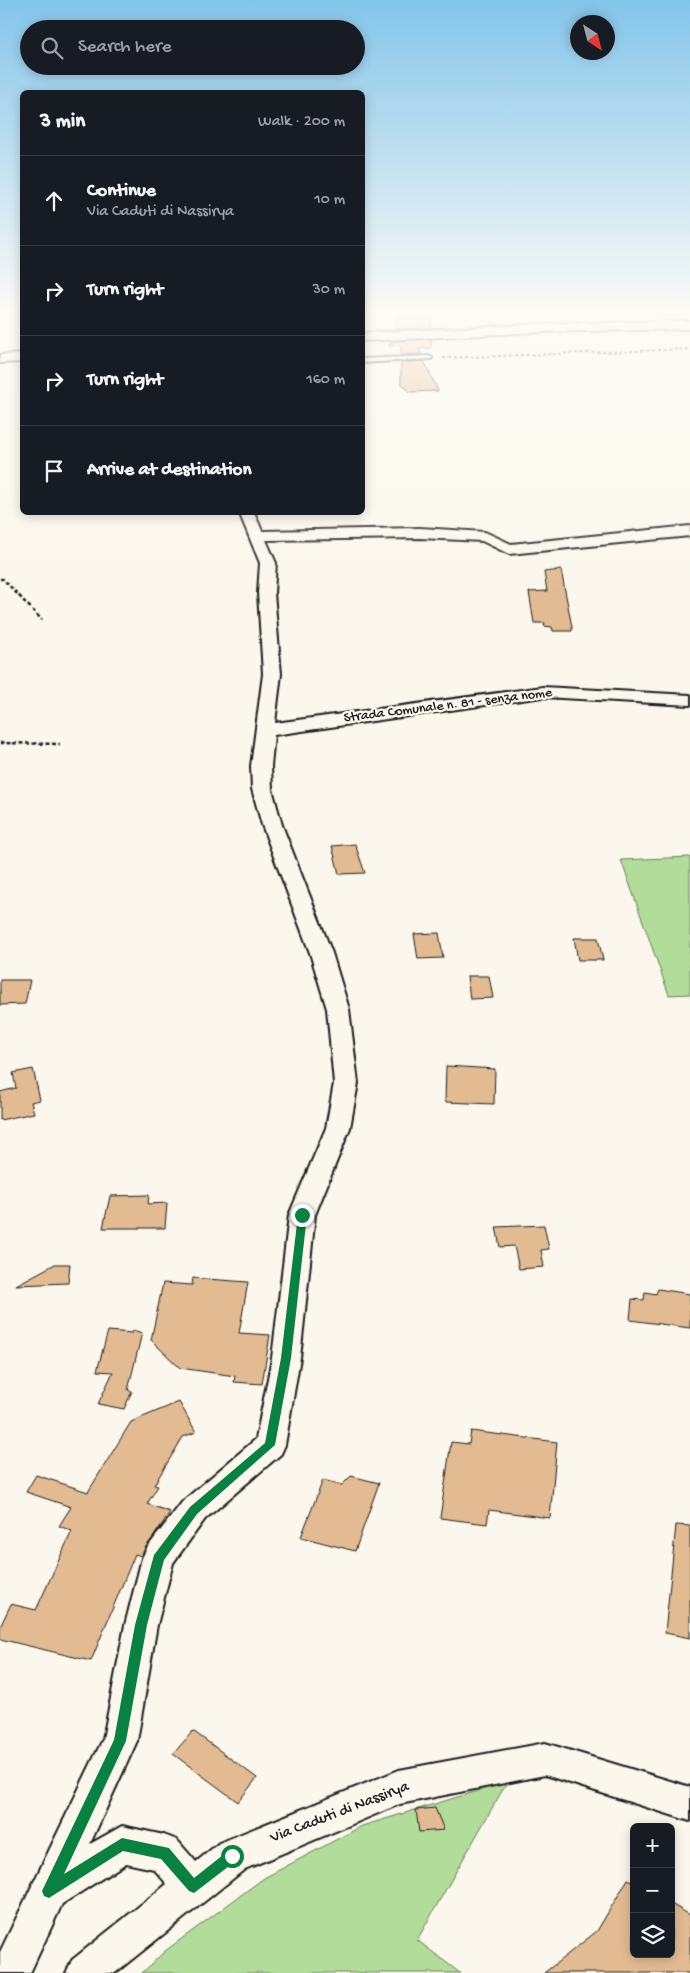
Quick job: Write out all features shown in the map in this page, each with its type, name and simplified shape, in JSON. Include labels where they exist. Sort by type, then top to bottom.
[{"type":"street","points":[[19,1970],[49,1891],[120,1741],[141,1625],[158,1558],[194,1510],[270,1445],[286,1358],[302,1215],[338,1128],[346,1083],[338,1008],[321,952],[272,825],[262,789],[261,766],[272,674],[266,593],[268,563],[251,524],[485,537],[509,549],[690,531]]},
{"type":"street","name":"Strada Comunale n. 81 - senza nome","points":[[266,730],[543,692],[690,700]]},
{"type":"street","name":"Via Caduti di Nassirya","points":[[85,1973],[232,1856],[399,1787],[545,1759],[690,1804]]},
{"type":"street","points":[[49,1891],[122,1844],[164,1853],[194,1887]]},
{"type":"path","points":[[0,579],[3,579],[42,620]]},
{"type":"path","points":[[0,743],[60,744]]},
{"type":"green space","points":[[690,857],[690,994],[669,995],[621,860]]},
{"type":"green space","points":[[507,1782],[417,1940],[460,1973],[142,1973],[165,1951],[264,1878],[362,1826]]},
{"type":"building","points":[[561,570],[572,631],[553,631],[552,627],[544,626],[545,623],[534,623],[529,592],[547,591],[544,572]]},
{"type":"building","points":[[355,844],[365,873],[339,874],[332,846]]},
{"type":"building","points":[[439,933],[443,958],[418,959],[414,934]]},
{"type":"building","points":[[574,938],[598,938],[603,960],[578,960]]},
{"type":"building","points":[[467,976],[489,976],[493,998],[470,999]]},
{"type":"building","points":[[0,980],[30,980],[25,1004],[0,1005]]},
{"type":"building","points":[[446,1066],[495,1069],[494,1104],[445,1102]]},
{"type":"building","points":[[33,1069],[40,1100],[31,1102],[34,1113],[0,1120],[0,1092],[16,1088],[13,1073]]},
{"type":"building","points":[[149,1195],[148,1204],[167,1203],[165,1228],[103,1228],[110,1196]]},
{"type":"building","points":[[544,1225],[549,1249],[541,1250],[544,1267],[519,1269],[514,1246],[500,1247],[496,1227]]},
{"type":"building","points":[[55,1264],[70,1264],[68,1283],[16,1285]]},
{"type":"building","points":[[193,1278],[248,1282],[239,1333],[270,1335],[262,1384],[234,1382],[235,1376],[180,1368],[151,1340],[163,1283],[192,1285]]},
{"type":"building","points":[[658,1289],[690,1294],[690,1328],[630,1320],[632,1299],[644,1300],[645,1292],[656,1294]]},
{"type":"building","points":[[133,1330],[142,1333],[128,1390],[132,1391],[124,1409],[98,1404],[113,1372],[97,1371],[108,1331],[132,1333]]},
{"type":"building","points":[[179,1402],[196,1432],[183,1437],[154,1485],[158,1486],[147,1504],[170,1512],[141,1556],[135,1554],[91,1661],[0,1639],[0,1627],[11,1604],[36,1610],[72,1531],[59,1526],[71,1507],[26,1492],[36,1475],[88,1492],[131,1422]]},
{"type":"building","points":[[471,1431],[557,1442],[550,1518],[489,1510],[487,1524],[440,1518],[451,1442],[469,1444]]},
{"type":"building","points":[[351,1476],[379,1483],[355,1551],[301,1537],[323,1480],[342,1485]]},
{"type":"building","points":[[676,1525],[690,1526],[690,1638],[665,1633]]},
{"type":"building","points":[[193,1731],[257,1778],[238,1802],[173,1754]]},
{"type":"building","points":[[435,1808],[444,1830],[419,1832],[416,1810]]},
{"type":"building","points":[[628,1879],[630,1880],[630,1958],[675,1958],[675,1906],[690,1915],[690,1973],[544,1973],[597,1931]]},
{"type":"route","points":[[232,1856],[194,1887],[164,1853],[122,1844],[49,1891],[120,1741],[128,1688],[141,1625],[158,1558],[194,1510],[270,1445],[286,1358],[302,1215]]}]
